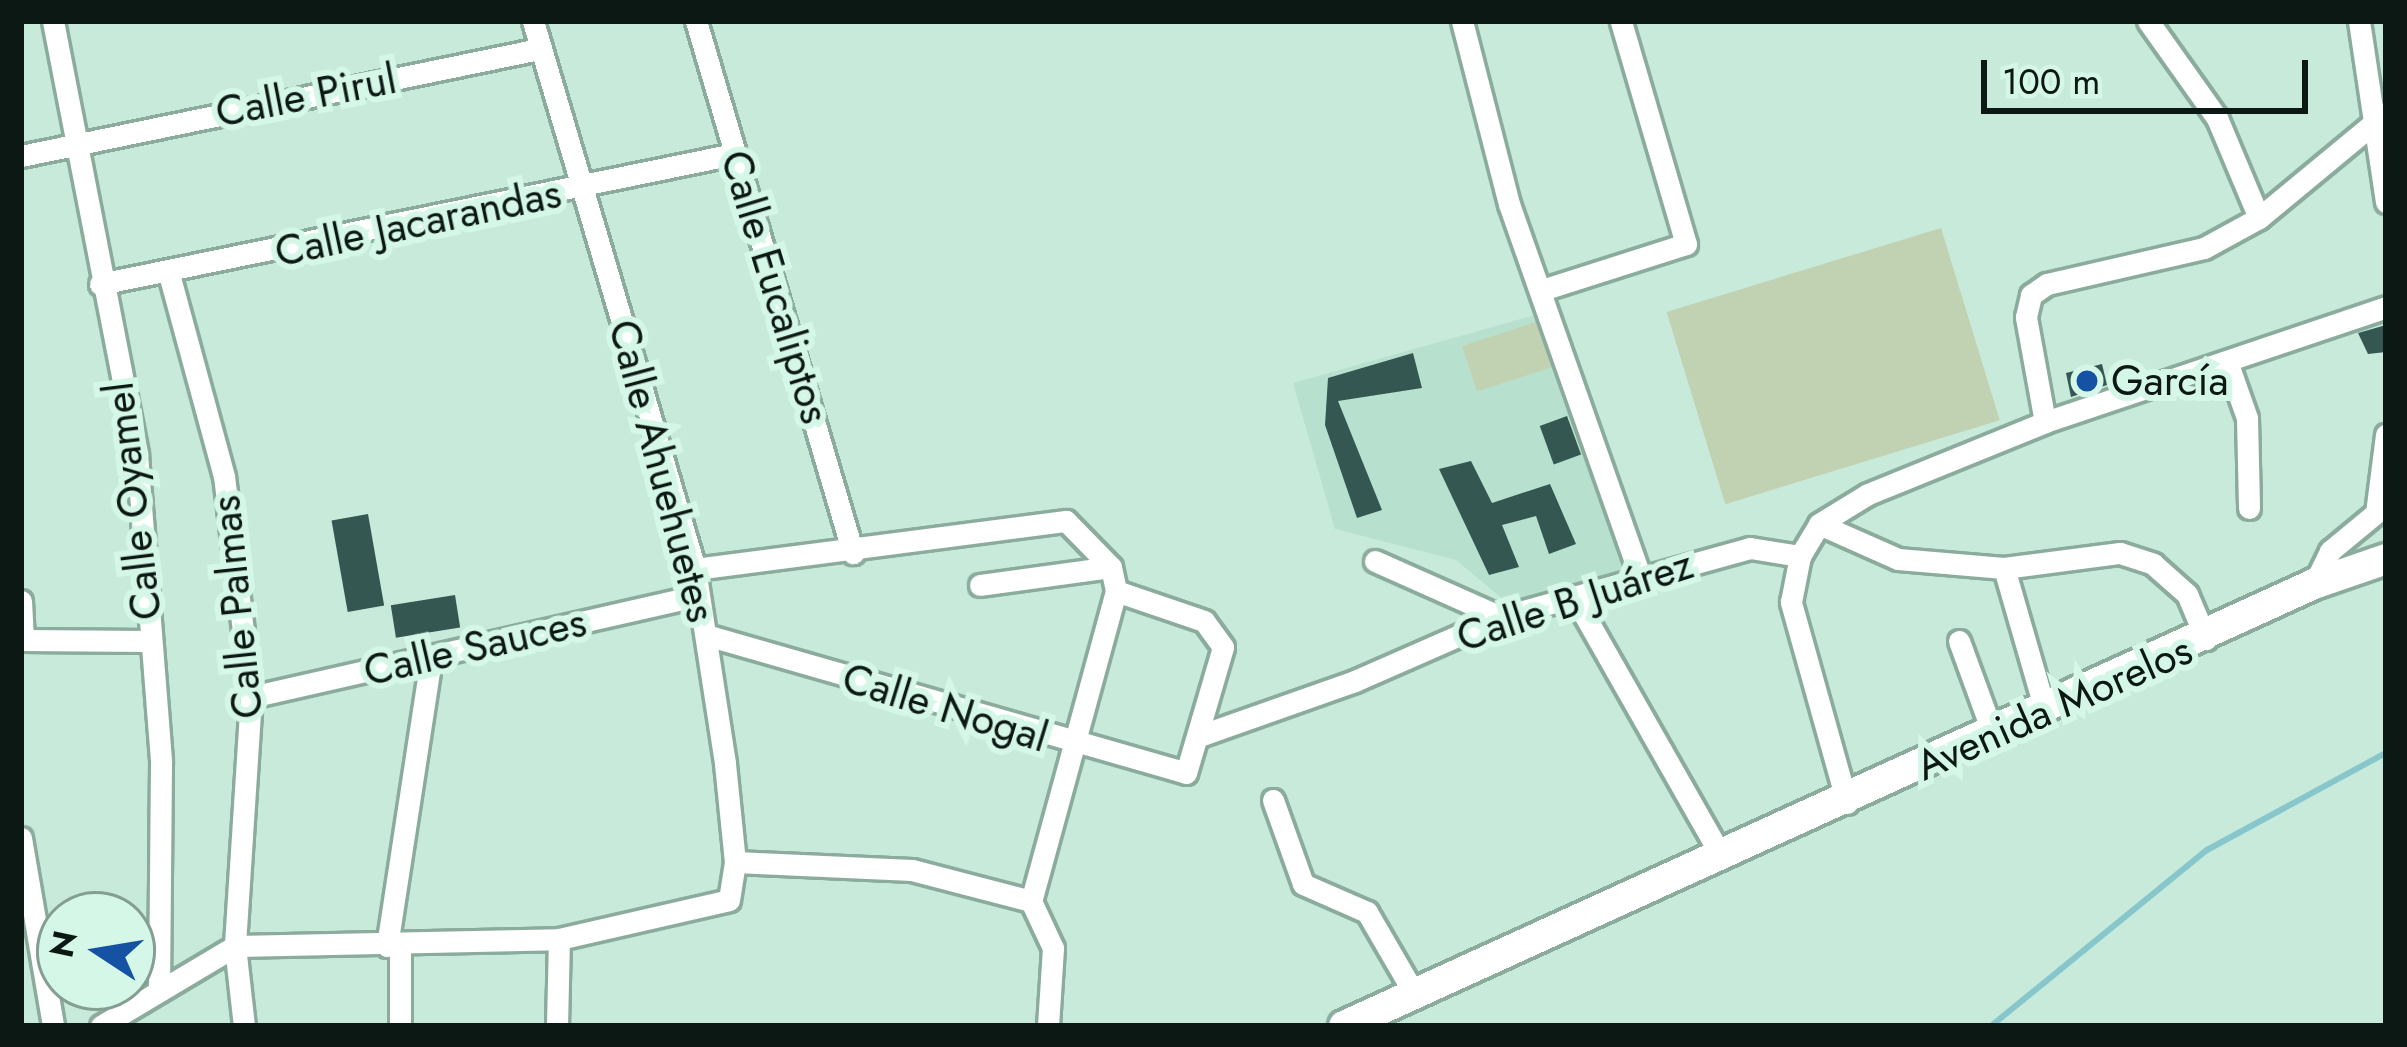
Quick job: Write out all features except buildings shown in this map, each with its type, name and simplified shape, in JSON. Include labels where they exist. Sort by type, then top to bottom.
[{"type":"main road","name":"Avenida Morelos","points":[[1344,1026],[2206,639],[2314,584],[2386,559]]},
{"type":"street","name":"Calle Oyamel","points":[[53,21],[72,143],[136,455],[164,864],[159,986]]},
{"type":"street","name":"Calle Ahuehuetes","points":[[533,21],[695,569],[734,862],[729,900],[559,939]]},
{"type":"street","name":"Calle Eucaliptos","points":[[696,21],[853,553]]},
{"type":"street","points":[[1462,21],[1509,204],[1545,289],[1640,577]]},
{"type":"street","points":[[1545,289],[1687,244],[1621,21]]},
{"type":"street","points":[[2148,21],[2217,118],[2259,218]]},
{"type":"street","points":[[2359,21],[2379,118],[2386,202]]},
{"type":"street","name":"Calle Pirul","points":[[21,156],[539,49]]},
{"type":"street","points":[[2045,422],[2026,317],[2031,295],[2047,284],[2204,248],[2259,218],[2379,118]]},
{"type":"street","name":"Calle Jacarandas","points":[[100,284],[169,274],[734,154]]},
{"type":"street","name":"Calle Palmas","points":[[169,274],[224,476],[251,697],[235,946],[244,1026]]},
{"type":"street","points":[[1846,803],[1791,602],[1800,556],[1819,524],[1868,494],[2045,422],[2386,308]]},
{"type":"street","points":[[2228,364],[2247,418],[2249,508]]},
{"type":"street","points":[[2314,584],[2330,550],[2376,513],[2386,434]]},
{"type":"street","points":[[695,569],[853,553],[1066,521],[1111,567],[1116,591],[1031,901],[1053,948],[1048,1026]]},
{"type":"street","points":[[1819,524],[1898,559],[2004,568],[2120,553],[2153,564],[2187,594],[2206,639]]},
{"type":"street","name":"Calle B Juárez","points":[[1199,736],[1355,681],[1502,617],[1577,602],[1640,577],[1750,548],[1800,556]]},
{"type":"street","points":[[1375,561],[1502,617]]},
{"type":"street","points":[[980,585],[1111,567]]},
{"type":"street","points":[[2004,568],[2045,710]]},
{"type":"street","points":[[1116,591],[1216,631],[1223,647],[1199,736]]},
{"type":"street","name":"Calle Sauces","points":[[251,697],[699,595]]},
{"type":"street","points":[[21,601],[22,640],[151,640]]},
{"type":"street","points":[[1577,602],[1721,856]]},
{"type":"street","name":"Calle Nogal","points":[[706,635],[1072,747],[1186,773],[1199,736]]},
{"type":"street","points":[[1959,641],[1993,734]]},
{"type":"street","points":[[400,1026],[393,946],[431,658]]},
{"type":"street","points":[[1273,800],[1303,884],[1366,912],[1414,993]]},
{"type":"street","points":[[21,838],[53,1026]]},
{"type":"street","points":[[734,862],[912,870],[1031,901]]},
{"type":"street","points":[[101,1026],[159,986],[235,946],[559,939],[557,1026]]},
{"type":"shaded area","points":[[1941,228],[2000,420],[1725,504],[1667,312]]},
{"type":"shaded area","points":[[1542,313],[1630,572],[1516,610],[1456,560],[1335,529],[1293,383]]},
{"type":"shaded area","points":[[1542,320],[1557,366],[1477,392],[1462,346]]},
{"type":"waterway","points":[[1991,1026],[2207,850],[2386,753]]},
{"type":"place","name":"García","points":[[2087,381]]}]
